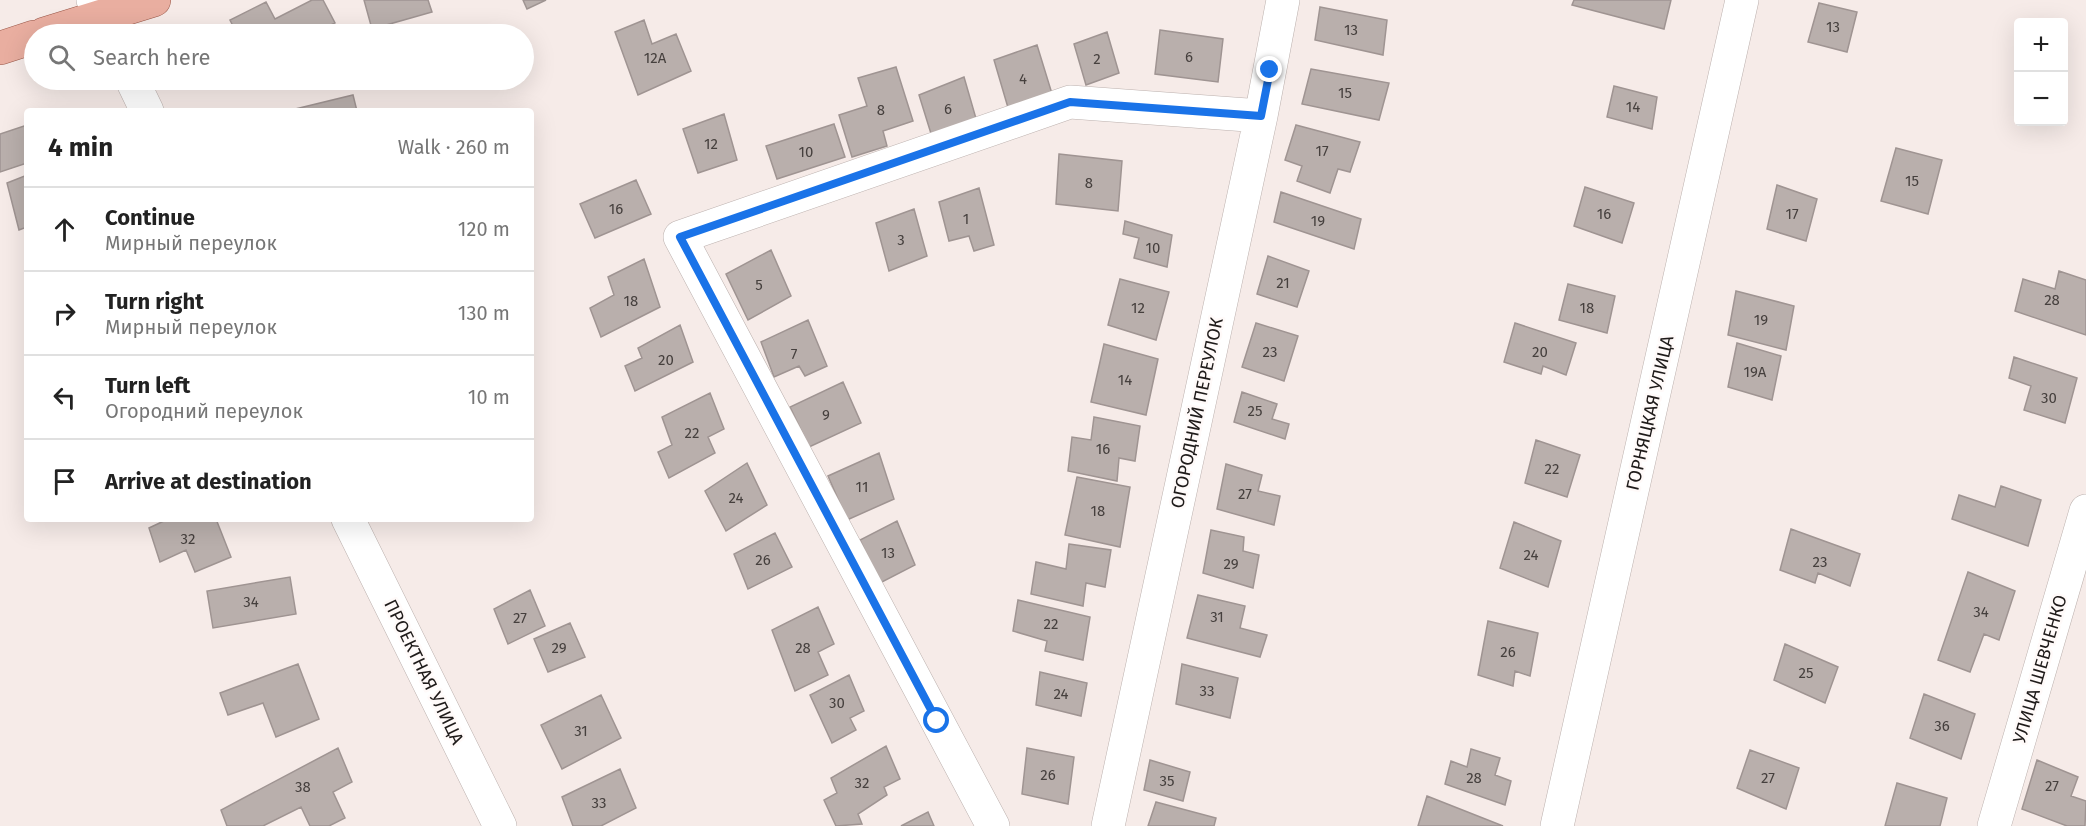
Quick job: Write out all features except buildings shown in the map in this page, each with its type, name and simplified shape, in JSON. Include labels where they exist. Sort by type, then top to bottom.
[{"type":"main road","points":[[78,24],[154,0]]},
{"type":"main road","points":[[0,48],[24,41]]},
{"type":"street","name":"ОГОРОДНИЙ ПЕРЕУЛОК","points":[[1107,826],[1261,116],[1283,0]]},
{"type":"street","name":"ГОРНЯЦКАЯ УЛИЦА","points":[[1557,826],[1742,0]]},
{"type":"street","points":[[137,90],[146,108]]},
{"type":"street","points":[[993,826],[680,237],[1070,102],[1261,116]]},
{"type":"street","name":"УЛИЦА ШЕВЧЕНКО","points":[[1994,826],[2086,511]]},
{"type":"street","name":"ПРОЕКТНАЯ УЛИЦА","points":[[349,522],[500,826]]},
{"type":"route","points":[[937,721],[680,237],[1070,102],[1261,116],[1270,70]]}]
